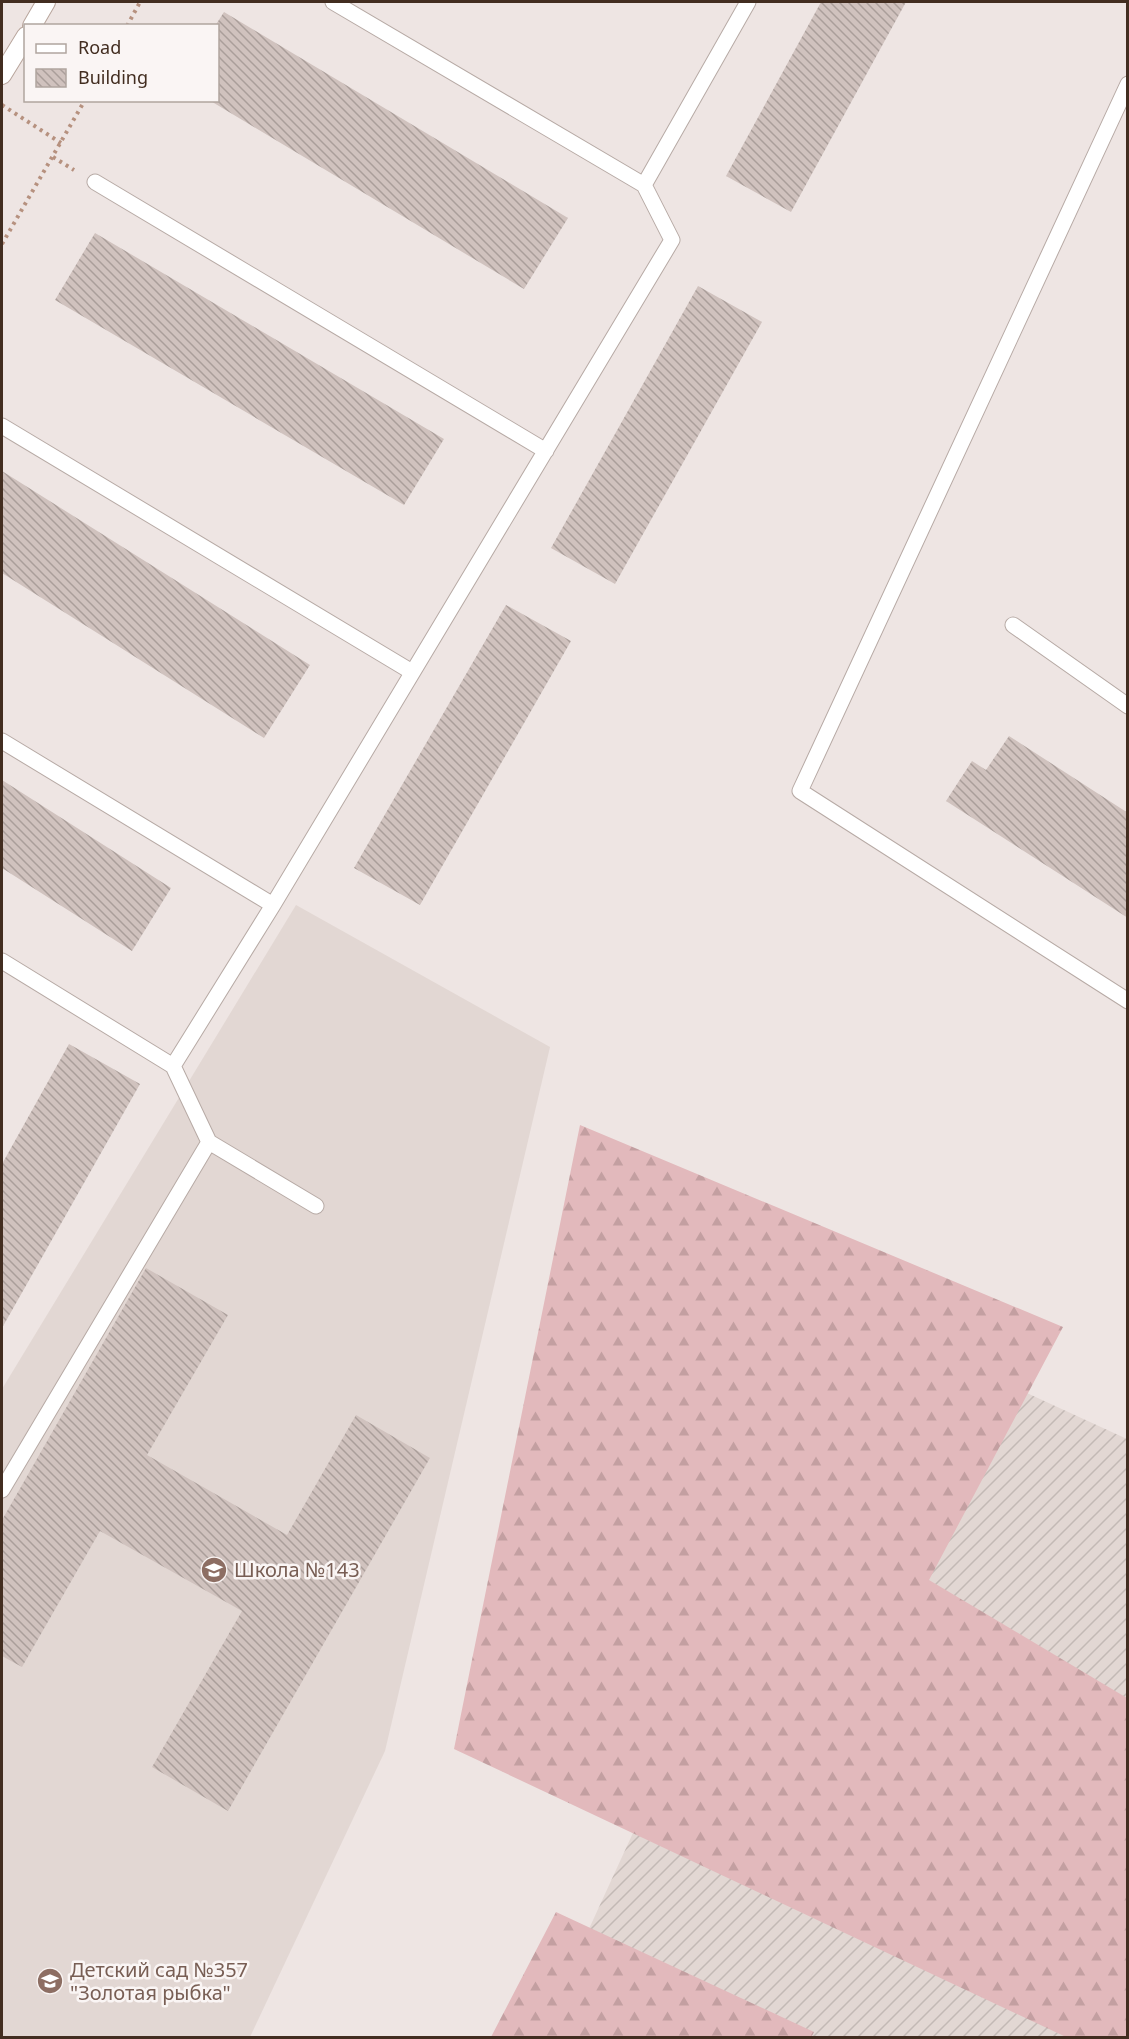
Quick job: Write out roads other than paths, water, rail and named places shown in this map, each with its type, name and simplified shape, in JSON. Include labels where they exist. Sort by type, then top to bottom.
[{"type":"street","points":[[33,24],[46,2]]},
{"type":"street","points":[[2,75],[24,39]]},
{"type":"lane","points":[[173,1066],[273,905],[672,240],[644,185],[333,2]]},
{"type":"lane","points":[[644,185],[748,2]]},
{"type":"lane","points":[[1128,84],[800,791],[1128,1001]]},
{"type":"lane","points":[[95,182],[546,451]]},
{"type":"lane","points":[[2,426],[412,672]]},
{"type":"lane","points":[[1013,625],[1128,706]]},
{"type":"lane","points":[[2,741],[273,905]]},
{"type":"lane","points":[[2,961],[173,1066],[209,1142],[316,1206]]},
{"type":"lane","points":[[2,1490],[209,1142]]},
{"type":"place","name":"Школа №143","points":[[214,1570]]},
{"type":"place","name":"Детский сад №357 \"Золотая рыбка\"","points":[[50,1981]]}]
